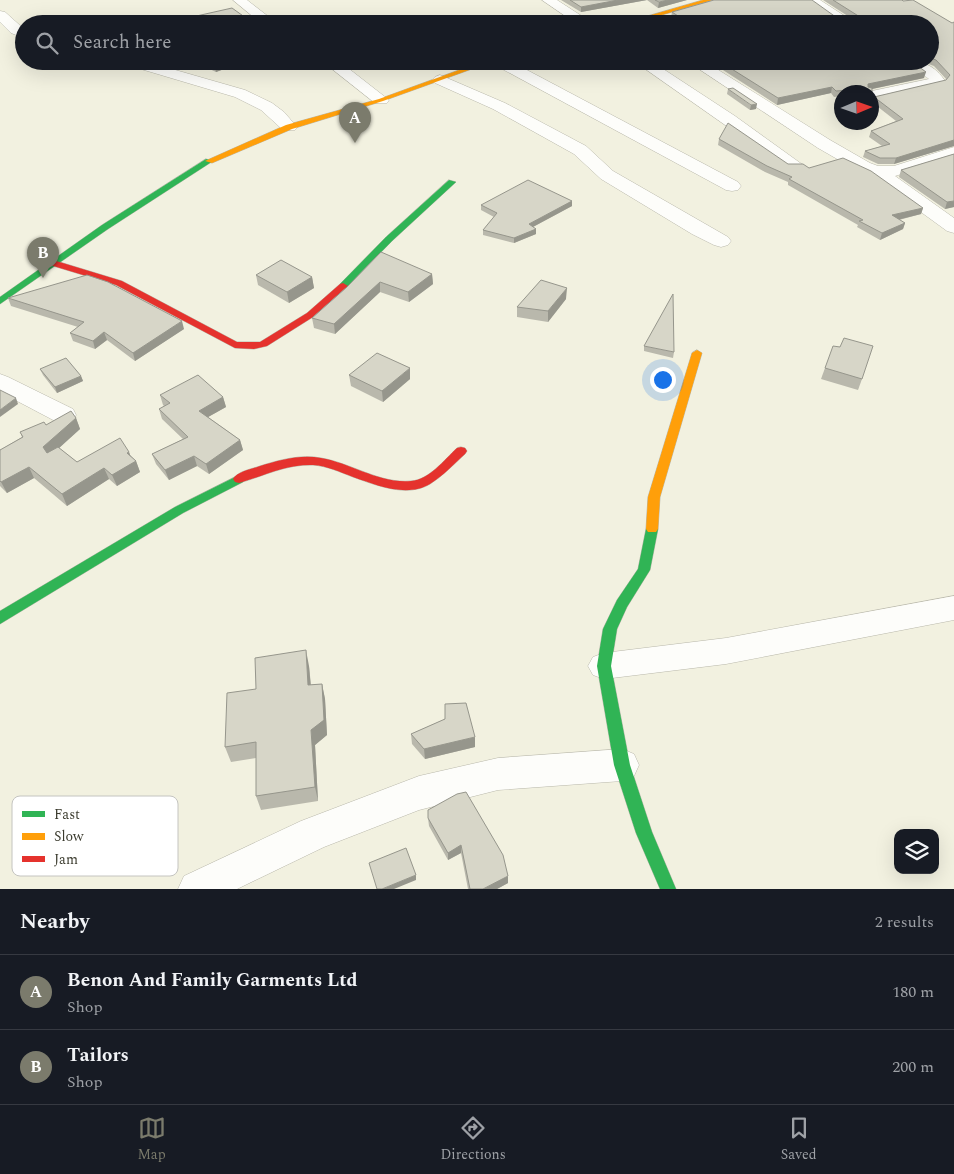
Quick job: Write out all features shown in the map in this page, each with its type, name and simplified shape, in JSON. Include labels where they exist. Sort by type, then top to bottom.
[{"type":"street","points":[[239,0],[259,15]]},
{"type":"street","points":[[548,0],[572,15]]},
{"type":"street","points":[[657,15],[710,0]]},
{"type":"street","points":[[811,0],[835,15]]},
{"type":"street","points":[[0,15],[15,29]]},
{"type":"street","points":[[158,70],[232,90],[252,98],[279,114],[289,127]]},
{"type":"street","points":[[341,70],[381,100]]},
{"type":"street","points":[[0,301],[105,227],[215,157],[289,127],[381,100],[467,70]]},
{"type":"street","points":[[516,70],[732,186]]},
{"type":"street","points":[[655,70],[794,165]]},
{"type":"street","points":[[708,70],[824,144],[864,167],[876,171],[954,227]]},
{"type":"street","points":[[879,95],[938,82],[933,75],[925,70]]},
{"type":"street","points":[[440,80],[499,106],[580,150],[607,175],[699,230],[721,241]]},
{"type":"street","points":[[876,171],[895,171],[954,152]]},
{"type":"street","points":[[53,263],[118,282],[235,345],[254,346],[263,344],[310,315],[452,182]]},
{"type":"street","points":[[668,889],[644,833],[622,765],[604,666],[610,628],[622,604],[644,570],[651,536],[654,497],[697,353]]},
{"type":"street","points":[[0,382],[64,415]]},
{"type":"street","points":[[0,618],[179,510],[244,476],[266,468],[294,463],[322,462],[390,484],[408,486],[423,483],[461,451]]},
{"type":"street","points":[[604,666],[726,651],[954,608]]},
{"type":"street","points":[[197,889],[314,833],[419,793],[498,774],[622,765]]},
{"type":"building","points":[[570,0],[618,0],[581,7]]},
{"type":"building","points":[[714,0],[812,0],[833,15],[676,15],[672,12]]},
{"type":"building","points":[[833,0],[902,0],[913,0],[938,15],[857,15]]},
{"type":"building","points":[[232,8],[242,15],[201,15]]},
{"type":"building","points":[[939,15],[952,23],[954,22],[954,140],[896,158],[880,158],[865,151],[890,144],[871,131],[879,130],[879,128],[903,119],[879,101],[879,96],[946,80],[950,75],[939,63]]},
{"type":"building","points":[[733,70],[923,70],[926,72],[868,85],[834,85],[834,89],[832,87],[778,98]]},
{"type":"building","points":[[733,88],[757,104],[751,105],[728,89]]},
{"type":"building","points":[[728,123],[788,164],[803,164],[809,168],[843,158],[871,171],[923,208],[892,215],[905,223],[882,233],[859,221],[863,220],[789,179],[792,177],[767,166],[719,139]]},
{"type":"building","points":[[954,154],[954,201],[947,202],[901,170]]},
{"type":"building","points":[[528,180],[572,201],[529,224],[536,229],[514,238],[483,230],[497,213],[481,205]]},
{"type":"building","points":[[381,252],[432,274],[408,292],[380,282],[334,324],[312,318],[347,287]]},
{"type":"building","points":[[281,260],[312,277],[287,292],[256,275]]},
{"type":"building","points":[[87,275],[108,282],[182,321],[133,353],[104,332],[93,341],[70,333],[84,322],[8,298]]},
{"type":"building","points":[[541,280],[567,288],[548,311],[517,307]]},
{"type":"building","points":[[673,294],[674,352],[644,346]]},
{"type":"building","points":[[844,338],[873,346],[862,379],[825,368],[833,346],[840,347]]},
{"type":"building","points":[[377,353],[410,368],[382,391],[349,375]]},
{"type":"building","points":[[66,358],[81,376],[55,387],[40,369]]},
{"type":"building","points":[[198,375],[223,397],[199,411],[240,440],[206,464],[194,456],[165,470],[152,454],[188,437],[159,409],[170,403],[160,395]]},
{"type":"building","points":[[0,390],[16,398],[0,410]]},
{"type":"building","points":[[71,411],[76,418],[43,447],[47,453],[58,447],[77,462],[120,438],[129,452],[127,453],[136,461],[112,475],[104,468],[62,494],[29,467],[0,481],[0,450],[23,437],[20,432],[44,422],[46,425]]},
{"type":"building","points":[[306,650],[308,685],[322,684],[324,720],[311,730],[315,787],[256,796],[256,742],[225,747],[227,693],[256,689],[255,658]]},
{"type":"building","points":[[466,703],[475,737],[424,749],[411,734],[445,719],[445,704]]},
{"type":"building","points":[[466,792],[503,855],[508,876],[483,889],[470,889],[461,845],[448,853],[428,818],[428,810],[457,794]]},
{"type":"building","points":[[406,848],[416,875],[382,889],[377,889],[369,863]]},
{"type":"traffic: fast","points":[[0,301],[105,227],[209,161]]},
{"type":"traffic: fast","points":[[343,286],[389,239],[452,182]]},
{"type":"traffic: fast","points":[[0,618],[179,510],[239,479]]},
{"type":"traffic: fast","points":[[652,529],[644,570],[622,604],[610,629],[604,666],[622,765],[644,833],[668,889]]},
{"type":"traffic: slow","points":[[656,15],[710,0]]},
{"type":"traffic: slow","points":[[209,161],[289,127],[381,100],[466,70]]},
{"type":"traffic: slow","points":[[652,529],[654,497],[697,353]]},
{"type":"traffic: jam","points":[[53,263],[119,283],[235,345],[254,346],[263,344],[310,315],[343,286]]},
{"type":"traffic: jam","points":[[239,479],[257,471],[279,465],[312,461],[332,465],[386,483],[411,486],[422,483],[431,477],[461,451]]},
{"type":"place","name":"Benon And Family Garments Ltd","points":[[355,143]]},
{"type":"place","name":"Tailors","points":[[43,278]]}]
